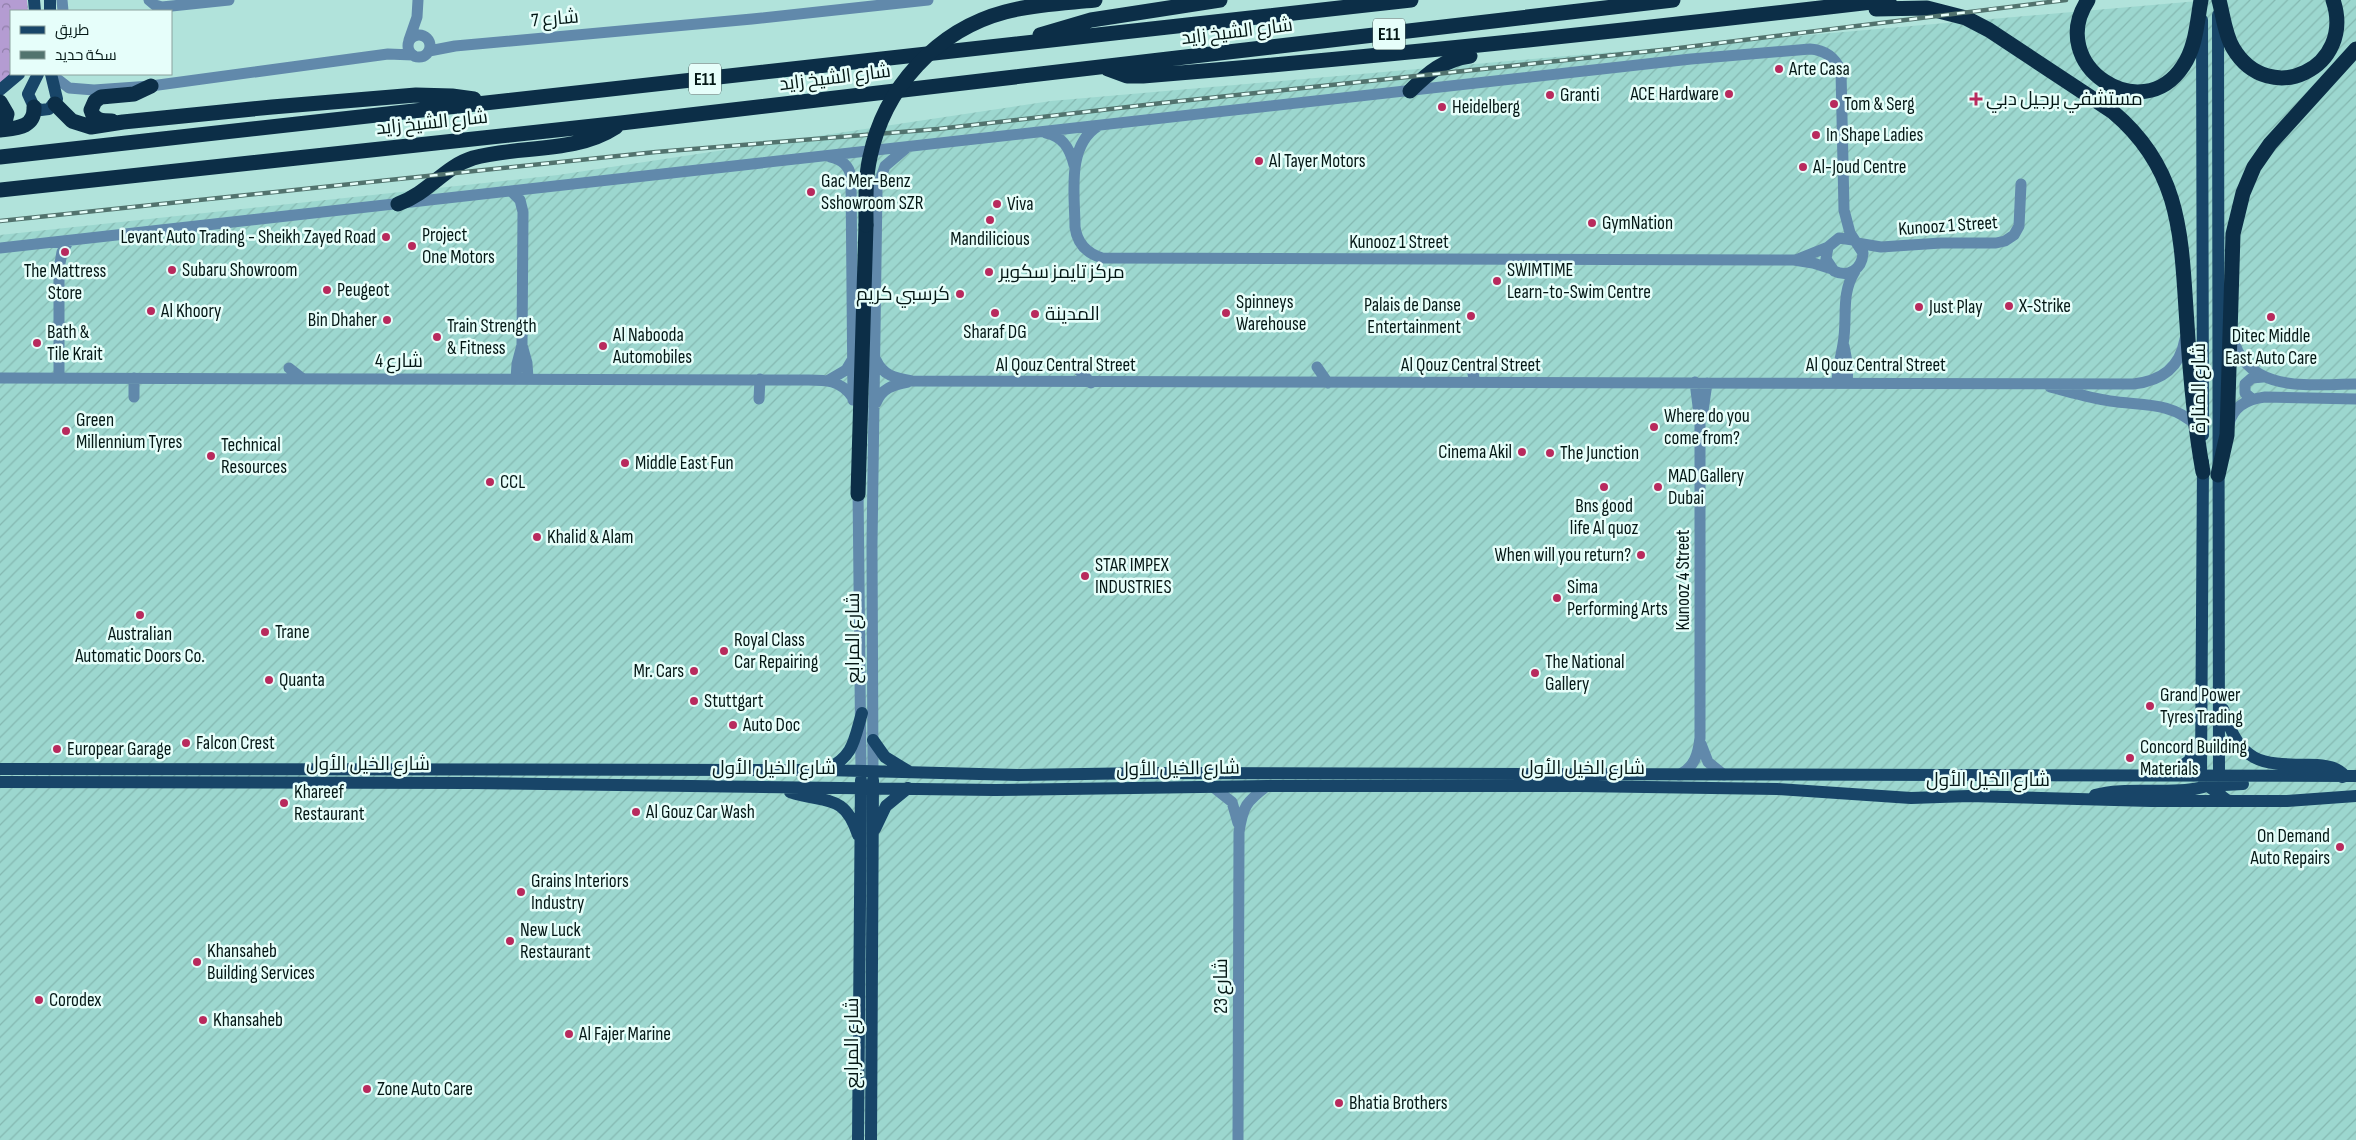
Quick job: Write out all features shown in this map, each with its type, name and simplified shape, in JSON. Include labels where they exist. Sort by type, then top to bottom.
[{"type":"highway","points":[[858,494],[868,172],[877,131],[895,93],[921,60],[954,34],[992,16],[1018,9],[1096,0]]},
{"type":"highway","points":[[1021,44],[1076,24],[1220,0]]},
{"type":"highway","name":"شارع الشيخ زايد","points":[[0,157],[1411,0]]},
{"type":"highway","name":"شارع الشيخ زايد","points":[[0,190],[621,123],[1673,0]]},
{"type":"highway","points":[[1105,67],[1120,74],[1143,76],[1376,57],[1805,11],[1889,0]]},
{"type":"highway","points":[[2088,0],[2078,28],[2082,56],[2100,79],[2116,88],[2135,92],[2163,85],[2184,66],[2194,40],[2201,0]]},
{"type":"highway","points":[[2219,0],[2229,41],[2237,54],[2248,65],[2261,73],[2291,78],[2311,71],[2326,57],[2336,39],[2338,18],[2333,0]]},
{"type":"highway","points":[[1805,11],[1913,7],[1953,14],[1989,30],[2113,112],[2147,147],[2160,168],[2167,186],[2180,234],[2187,326],[2203,472]]},
{"type":"highway","points":[[1410,91],[1430,71],[1448,60],[1533,46],[1558,38]]},
{"type":"highway","points":[[2218,475],[2227,435],[2233,234],[2238,206],[2248,180],[2262,156],[2280,133],[2356,49]]},
{"type":"highway","points":[[123,122],[97,119],[92,114],[93,103],[101,98],[134,94],[150,86]]},
{"type":"highway","points":[[55,104],[72,121],[84,126],[98,126],[123,122],[422,95],[452,96],[487,103]]},
{"type":"highway","points":[[0,102],[7,114],[5,122],[0,129]]},
{"type":"highway","points":[[0,129],[26,125],[33,117],[34,107]]},
{"type":"highway","points":[[398,204],[424,192],[449,170],[472,159],[589,139],[621,123]]},
{"type":"main road","name":"شارع المنارة","points":[[2201,0],[2203,81],[2201,775]]},
{"type":"main road","name":"شارع المنارة","points":[[2219,0],[2219,775]]},
{"type":"main road","points":[[0,90],[18,75]]},
{"type":"main road","points":[[38,75],[28,94],[34,107],[46,110],[55,104],[57,93],[51,75]]},
{"type":"main road","points":[[2220,699],[2234,737],[2252,757],[2278,765],[2331,766],[2350,776]]},
{"type":"main road","points":[[825,770],[841,762],[850,752],[862,713]]},
{"type":"main road","points":[[2168,775],[2189,761],[2201,739]]},
{"type":"main road","points":[[873,740],[885,758],[913,774]]},
{"type":"main road","name":"شارع الخيل الأول","points":[[0,769],[825,770],[913,774],[2350,776]]},
{"type":"main road","name":"شارع المرابع","points":[[867,772],[872,836],[870,1140]]},
{"type":"main road","points":[[2201,775],[2208,786],[2218,795],[2230,801]]},
{"type":"main road","points":[[2083,799],[2115,791],[2208,786],[2215,782],[2219,775]]},
{"type":"main road","points":[[2218,795],[2220,788],[2224,784],[2320,783],[2350,776]]},
{"type":"main road","name":"شارع الخيل الأول","points":[[0,782],[471,783],[995,790],[1267,786],[1580,786],[1777,789],[1911,798],[1969,796],[2230,801],[2306,801],[2356,796]]},
{"type":"main road","points":[[779,787],[800,795],[829,799],[839,804],[852,820],[861,845]]},
{"type":"main road","name":"شارع المرابع","points":[[858,1140],[861,845],[867,788]]},
{"type":"main road","points":[[872,836],[886,806],[908,788]]},
{"type":"street","points":[[149,4],[167,7],[229,0]]},
{"type":"street","points":[[413,55],[409,50],[409,42],[417,17],[418,0]]},
{"type":"street","name":"شارع 7","points":[[429,52],[455,46],[752,19],[928,0]]},
{"type":"street","points":[[52,75],[63,85],[77,89],[150,86],[388,54],[424,56],[429,52],[430,45],[417,17]]},
{"type":"street","points":[[388,54],[409,42],[415,35],[426,37]]},
{"type":"street","name":"شارع 7","points":[[426,37],[455,46]]},
{"type":"street","points":[[0,248],[68,242],[1691,59],[1810,49],[1822,51],[1835,60],[1841,75],[1844,210],[1855,241],[1862,253],[1858,268],[1848,282],[1844,301],[1843,344],[1847,359],[1842,383]]},
{"type":"street","name":"Kunooz 1 Street","points":[[1099,126],[1082,141],[1077,155],[1075,172],[1075,227],[1077,238],[1087,251],[1102,258],[1794,260],[1813,263],[1833,270]]},
{"type":"street","name":"Kunooz 1 Street","points":[[1042,132],[1053,134],[1064,142],[1070,151],[1075,172]]},
{"type":"street","name":"شارع المرابع","points":[[867,772],[873,740],[872,545],[877,189],[885,166],[906,148]]},
{"type":"street","name":"شارع المرابع","points":[[828,156],[840,160],[846,166],[850,173],[851,182],[853,398],[858,494],[862,713],[867,772]]},
{"type":"street","points":[[851,182],[859,175],[867,176],[874,181],[877,189]]},
{"type":"street","name":"Kunooz 1 Street","points":[[1855,241],[1873,247],[1890,247],[1941,243],[1996,243],[2005,241],[2014,235],[2019,226],[2021,184]]},
{"type":"street","points":[[523,212],[528,198],[538,188]]},
{"type":"street","points":[[511,191],[520,200],[523,212],[522,346],[517,364],[522,379]]},
{"type":"street","points":[[1844,210],[1826,259],[1833,270],[1844,301]]},
{"type":"street","points":[[1830,245],[1844,238],[1855,241]]},
{"type":"street","points":[[59,378],[59,269],[62,252],[68,242]]},
{"type":"street","points":[[46,244],[56,256],[59,269]]},
{"type":"street","name":"Kunooz 1 Street","points":[[1794,260],[1808,256],[1830,245]]},
{"type":"street","name":"Kunooz 1 Street","points":[[1858,268],[1874,254],[1890,247]]},
{"type":"street","points":[[1833,270],[1845,274],[1858,268]]},
{"type":"street","name":"Al Qouz Central Street","points":[[876,360],[881,369],[888,375],[912,381],[1091,383],[2029,382],[2133,384],[2156,379],[2170,370],[2178,360],[2183,349],[2187,326]]},
{"type":"street","points":[[2230,326],[2240,356],[2250,368],[2263,377],[2285,383],[2356,384]]},
{"type":"street","points":[[829,380],[846,370],[852,360]]},
{"type":"street","points":[[1075,366],[1091,383]]},
{"type":"street","points":[[1317,367],[1328,383]]},
{"type":"street","points":[[1475,382],[1473,374],[1477,367]]},
{"type":"street","points":[[289,368],[303,379]]},
{"type":"street","points":[[2252,399],[2245,393],[2245,384],[2252,378],[2263,377]]},
{"type":"street","name":"شارع 4","points":[[0,378],[829,380]]},
{"type":"street","points":[[134,378],[134,397]]},
{"type":"street","points":[[760,379],[760,399]]},
{"type":"street","points":[[829,380],[842,385],[853,398]]},
{"type":"street","name":"Al Qouz Central Street","points":[[875,408],[878,398],[888,388],[912,381]]},
{"type":"street","name":"Kunooz 4 Street","points":[[1679,775],[1694,763],[1700,738],[1701,382]]},
{"type":"street","name":"Al Qouz Central Street","points":[[2029,382],[2109,401],[2165,406],[2182,414],[2197,426]]},
{"type":"street","points":[[2227,435],[2231,416],[2245,401],[2252,399],[2265,397],[2356,399]]},
{"type":"street","name":"Kunooz 4 Street","points":[[1700,738],[1705,757],[1713,767],[1724,775]]},
{"type":"street","name":"شارع 23","points":[[1239,832],[1245,805],[1267,786]]},
{"type":"street","name":"شارع 23","points":[[1213,787],[1232,802],[1237,815],[1239,832],[1238,1140]]},
{"type":"shaded area","points":[[2210,0],[2356,0],[2356,1140],[0,1140],[0,235],[558,175],[1051,101]]},
{"type":"green space","points":[[0,0],[27,0],[28,10],[10,10],[10,75],[0,84]]},
{"type":"railway","points":[[0,221],[656,152],[938,129],[1162,103],[1671,49],[2066,0]]},
{"type":"place","name":"Arte Casa","points":[[1779,69]]},
{"type":"place","name":"ACE Hardware","points":[[1729,94]]},
{"type":"place","name":"Granti","points":[[1550,95]]},
{"type":"place","name":"مستشفي برجيل دبي","points":[[1976,99]]},
{"type":"place","name":"Tom & Serg","points":[[1834,104]]},
{"type":"place","name":"Heidelberg","points":[[1442,107]]},
{"type":"place","name":"In Shape Ladies","points":[[1816,135]]},
{"type":"place","name":"Al Tayer Motors","points":[[1259,161]]},
{"type":"place","name":"Al-Joud Centre","points":[[1803,167]]},
{"type":"place","name":"Gac Mer-Benz Sshowroom SZR","points":[[811,192]]},
{"type":"place","name":"Viva","points":[[997,204]]},
{"type":"place","name":"Mandilicious","points":[[990,220]]},
{"type":"place","name":"GymNation","points":[[1592,223]]},
{"type":"place","name":"Levant Auto Trading - Sheikh Zayed Road","points":[[386,237]]},
{"type":"place","name":"Project One Motors","points":[[412,246]]},
{"type":"place","name":"The Mattress Store","points":[[65,252]]},
{"type":"place","name":"Subaru Showroom","points":[[172,270]]},
{"type":"place","name":"مركز تايمز سكوير","points":[[989,272]]},
{"type":"place","name":"SWIMTIME Learn-to-Swim Centre","points":[[1497,281]]},
{"type":"place","name":"Peugeot","points":[[327,290]]},
{"type":"place","name":"كرسبي كريم","points":[[960,294]]},
{"type":"place","name":"X-Strike","points":[[2009,306]]},
{"type":"place","name":"Just Play","points":[[1919,307]]},
{"type":"place","name":"Al Khoory","points":[[151,311]]},
{"type":"place","name":"Sharaf DG","points":[[995,313]]},
{"type":"place","name":"Spinneys Warehouse","points":[[1226,313]]},
{"type":"place","name":"المدينة","points":[[1035,314]]},
{"type":"place","name":"Palais de Danse Entertainment","points":[[1471,316]]},
{"type":"place","name":"Ditec Middle East Auto Care","points":[[2271,317]]},
{"type":"place","name":"Bin Dhaher","points":[[387,320]]},
{"type":"place","name":"Train Strength & Fitness","points":[[437,337]]},
{"type":"place","name":"Bath & Tile Krait","points":[[37,343]]},
{"type":"place","name":"Al Nabooda Automobiles","points":[[603,346]]},
{"type":"place","name":"Where do you come from?","points":[[1654,427]]},
{"type":"place","name":"Green Millennium Tyres","points":[[66,431]]},
{"type":"place","name":"Cinema Akil","points":[[1522,452]]},
{"type":"place","name":"The Junction","points":[[1550,453]]},
{"type":"place","name":"Technical Resources","points":[[211,456]]},
{"type":"place","name":"Middle East Fun","points":[[625,463]]},
{"type":"place","name":"CCL","points":[[490,482]]},
{"type":"place","name":"Bns good life Al quoz","points":[[1604,487]]},
{"type":"place","name":"MAD Gallery Dubai","points":[[1658,487]]},
{"type":"place","name":"Khalid & Alam","points":[[537,537]]},
{"type":"place","name":"When will you return?","points":[[1641,555]]},
{"type":"place","name":"STAR IMPEX INDUSTRIES","points":[[1085,576]]},
{"type":"place","name":"Sima Performing Arts","points":[[1557,598]]},
{"type":"place","name":"Australian Automatic Doors Co.","points":[[140,615]]},
{"type":"place","name":"Trane","points":[[265,632]]},
{"type":"place","name":"Royal Class Car Repairing","points":[[724,651]]},
{"type":"place","name":"Mr. Cars","points":[[694,671]]},
{"type":"place","name":"The National Gallery","points":[[1535,673]]},
{"type":"place","name":"Quanta","points":[[269,680]]},
{"type":"place","name":"Stuttgart","points":[[694,701]]},
{"type":"place","name":"Grand Power Tyres Trading","points":[[2150,706]]},
{"type":"place","name":"Auto Doc","points":[[733,725]]},
{"type":"place","name":"Falcon Crest","points":[[186,743]]},
{"type":"place","name":"Europear Garage","points":[[57,749]]},
{"type":"place","name":"Concord Building Materials","points":[[2130,758]]},
{"type":"place","name":"Khareef Restaurant","points":[[284,803]]},
{"type":"place","name":"Al Gouz Car Wash","points":[[636,812]]},
{"type":"place","name":"On Demand Auto Repairs","points":[[2340,847]]},
{"type":"place","name":"Grains Interiors Industry","points":[[521,892]]},
{"type":"place","name":"New Luck Restaurant","points":[[510,941]]},
{"type":"place","name":"Khansaheb Building Services","points":[[197,962]]},
{"type":"place","name":"Corodex","points":[[39,1000]]},
{"type":"place","name":"Khansaheb","points":[[203,1020]]},
{"type":"place","name":"Al Fajer Marine","points":[[569,1034]]},
{"type":"place","name":"Zone Auto Care","points":[[367,1089]]},
{"type":"place","name":"Bhatia Brothers","points":[[1339,1103]]}]
